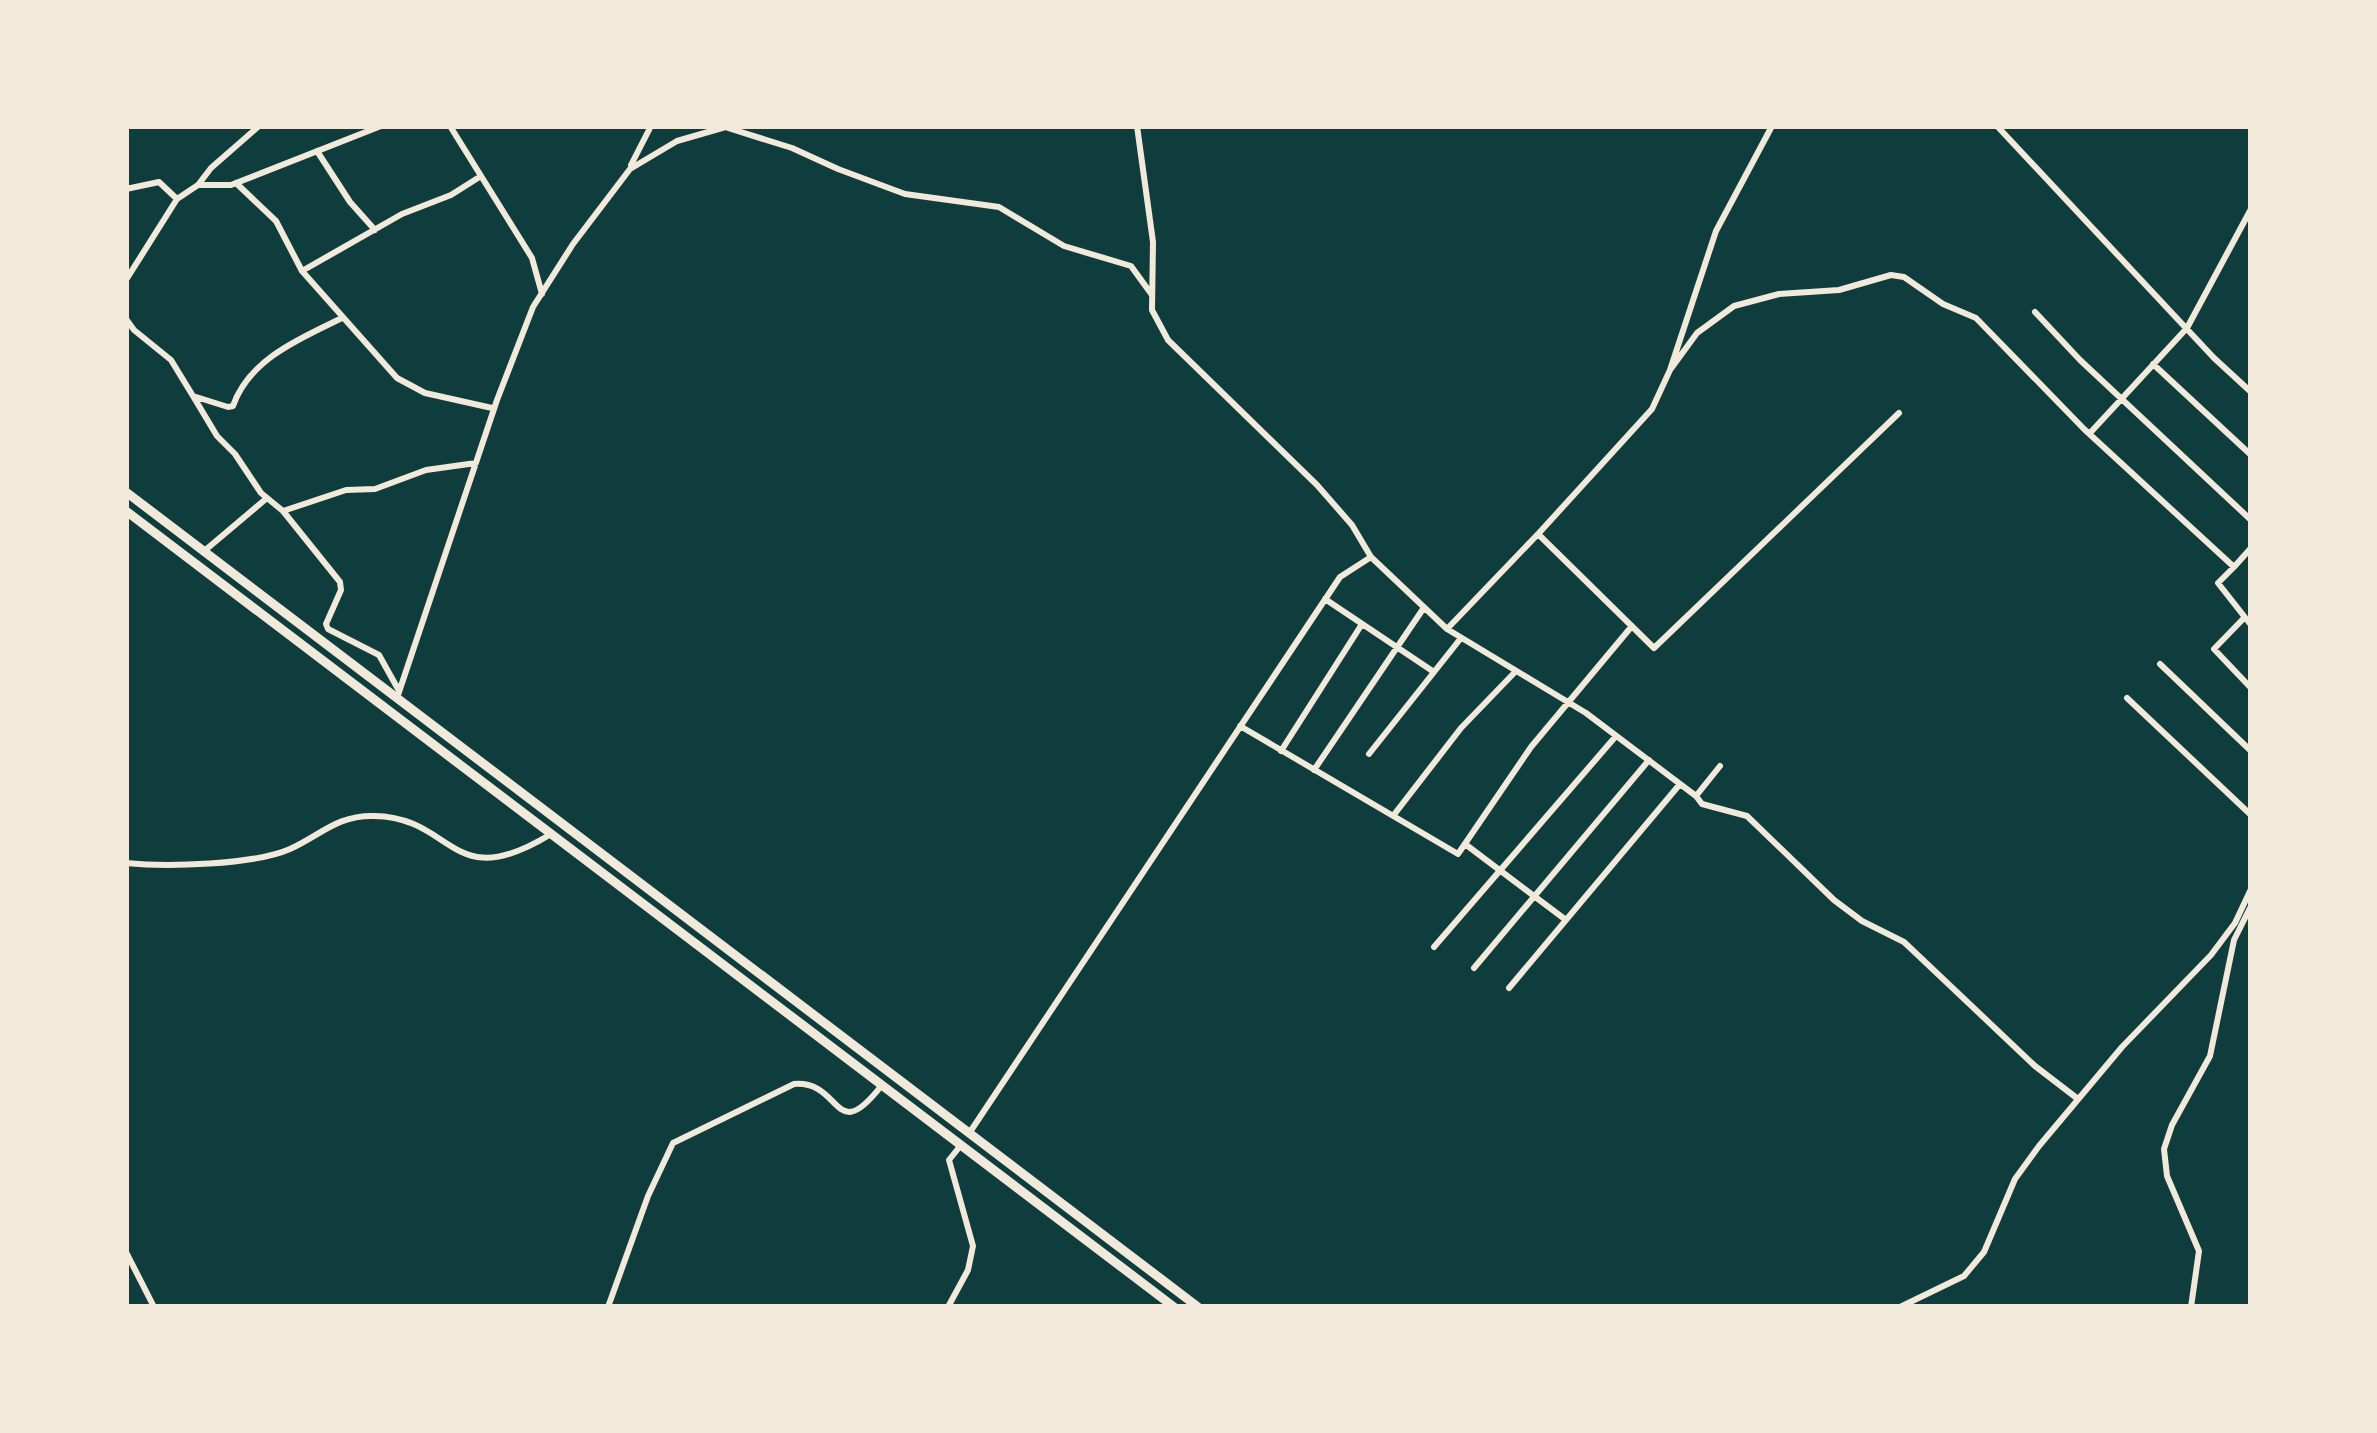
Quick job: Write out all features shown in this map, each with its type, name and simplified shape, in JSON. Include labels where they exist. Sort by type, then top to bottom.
[{"type":"highway","points":[[126,492],[398,694],[1198,1307]]},
{"type":"highway","points":[[126,511],[1174,1307]]},
{"type":"street","points":[[126,280],[177,199],[259,126]]},
{"type":"street","points":[[197,185],[236,183],[381,126]]},
{"type":"street","points":[[450,126],[532,258],[542,294]]},
{"type":"street","points":[[398,694],[515,347],[542,294],[629,169],[651,126]]},
{"type":"street","points":[[629,169],[677,141],[727,126],[905,194],[998,207],[1064,246],[1131,266],[1153,295]]},
{"type":"street","points":[[1137,126],[1153,242],[1152,310],[1168,340],[1317,485],[1352,525],[1371,557],[1447,629],[1566,701],[1702,804],[1747,816],[1834,900],[1862,921],[1904,942],[2035,1066],[2079,1100]]},
{"type":"street","points":[[1447,629],[1652,409],[1670,370],[1716,231],[1772,126]]},
{"type":"street","points":[[1996,126],[2251,392]]},
{"type":"street","points":[[317,151],[375,230]]},
{"type":"street","points":[[302,271],[481,176]]},
{"type":"street","points":[[126,189],[159,182],[177,199]]},
{"type":"street","points":[[236,183],[276,220],[302,271],[397,378],[412,388],[494,408]]},
{"type":"street","points":[[2089,434],[2187,328],[2251,209]]},
{"type":"street","points":[[1670,370],[1696,333],[1734,306],[1779,294],[1839,290],[1891,275],[1904,277],[1943,304],[1976,317],[2089,434],[2234,567]]},
{"type":"street","points":[[2035,312],[2251,520]]},
{"type":"street","points":[[193,396],[233,406],[244,382],[260,366],[290,343],[342,318]]},
{"type":"street","points":[[126,319],[171,360],[217,436],[340,582],[328,629],[380,655],[398,694]]},
{"type":"street","points":[[2153,364],[2251,455]]},
{"type":"street","points":[[1538,534],[1654,648],[1899,413]]},
{"type":"street","points":[[283,511],[426,470],[476,463]]},
{"type":"street","points":[[203,552],[267,498]]},
{"type":"street","points":[[2250,551],[2218,583],[2247,621],[2214,649],[2251,688]]},
{"type":"street","points":[[969,1134],[1325,598],[1340,577],[1371,557]]},
{"type":"street","points":[[1325,598],[1434,672]]},
{"type":"street","points":[[1314,770],[1424,608]]},
{"type":"street","points":[[1281,751],[1362,623]]},
{"type":"street","points":[[1240,726],[1458,854],[1566,701],[1632,626]]},
{"type":"street","points":[[1369,754],[1462,638]]},
{"type":"street","points":[[2160,664],[2251,751]]},
{"type":"street","points":[[1393,816],[1461,728],[1516,670]]},
{"type":"street","points":[[2127,698],[2251,815]]},
{"type":"street","points":[[1434,947],[1616,736]]},
{"type":"street","points":[[1474,968],[1648,760]]},
{"type":"street","points":[[1696,796],[1720,766]]},
{"type":"street","points":[[1509,988],[1680,784]]},
{"type":"street","points":[[126,863],[169,867],[279,852],[352,817],[379,816],[414,824],[461,855],[476,858],[526,849],[551,834]]},
{"type":"street","points":[[1465,844],[1566,920]]},
{"type":"street","points":[[1900,1307],[1964,1276],[1984,1252],[2015,1179],[2122,1047],[2211,955],[2251,889]]},
{"type":"street","points":[[2192,1307],[2199,1251],[2167,1176],[2164,1149],[2210,1056],[2234,940],[2251,906]]},
{"type":"street","points":[[608,1307],[648,1196],[673,1143],[794,1084],[820,1090],[853,1113],[863,1109],[882,1085]]},
{"type":"street","points":[[948,1307],[972,1258],[966,1210],[949,1160],[961,1145]]},
{"type":"street","points":[[126,1252],[154,1307]]}]
